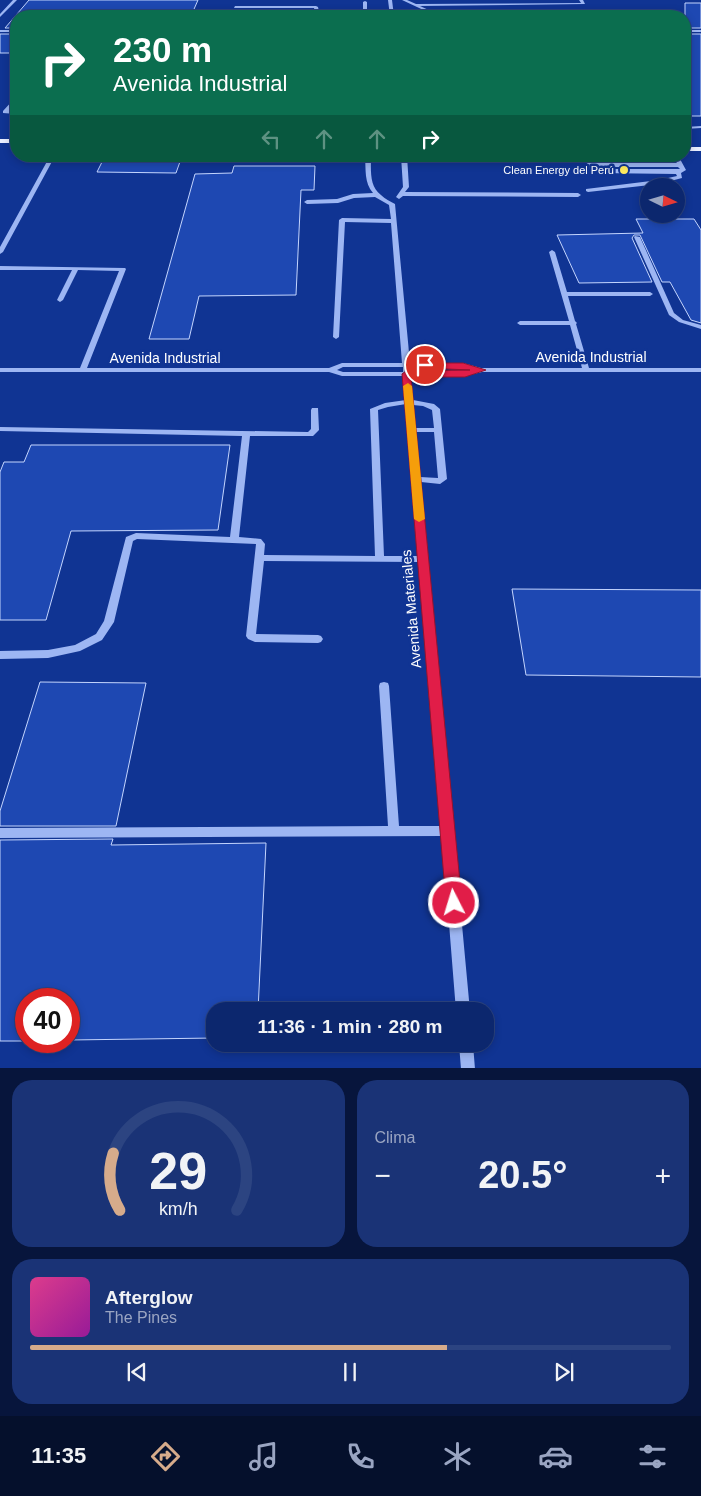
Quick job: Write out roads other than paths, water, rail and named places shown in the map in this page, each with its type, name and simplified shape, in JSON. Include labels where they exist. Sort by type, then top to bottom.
[{"type":"street","points":[[0,16],[15,0]]},
{"type":"street","points":[[404,0],[426,10]]},
{"type":"street","points":[[234,10],[236,5],[316,7],[317,10]]},
{"type":"street","points":[[0,252],[50,162]]},
{"type":"street","points":[[368,162],[369,184],[375,196]]},
{"type":"street","points":[[307,202],[338,201],[353,196],[375,196],[392,204],[406,187],[405,162]]},
{"type":"street","points":[[588,162],[592,169],[598,171],[678,172],[683,170],[679,162]]},
{"type":"street","points":[[590,165],[680,165]]},
{"type":"street","points":[[588,190],[660,182],[680,177],[678,172]]},
{"type":"street","points":[[401,194],[578,195]]},
{"type":"street","name":"Avenida Materiales","points":[[392,204],[462,1002]]},
{"type":"street","points":[[336,337],[342,211]]},
{"type":"street","points":[[342,220],[393,221]]},
{"type":"street","points":[[637,237],[671,314],[681,322],[701,327]]},
{"type":"street","points":[[552,252],[566,294],[586,370]]},
{"type":"street","points":[[0,268],[119,269],[124,271],[83,370]]},
{"type":"street","points":[[60,300],[76,268]]},
{"type":"street","points":[[566,294],[650,294]]},
{"type":"street","points":[[520,323],[574,323]]},
{"type":"street","name":"Avenida Industrial","points":[[0,370],[330,370],[342,374],[406,370],[465,374],[482,370],[701,370]]},
{"type":"street","points":[[380,558],[374,409],[382,404],[409,403],[433,406],[436,409],[442,479],[440,481],[416,479]]},
{"type":"street","points":[[246,434],[310,434],[314,430],[315,410]]},
{"type":"street","points":[[411,430],[437,430]]},
{"type":"street","points":[[0,655],[48,654],[77,648],[99,637],[109,622],[128,539],[131,537],[258,541],[261,544],[251,636],[255,638],[318,639]]},
{"type":"street","points":[[258,558],[423,559]]},
{"type":"street","points":[[384,686],[394,831]]},
{"type":"street","points":[[0,832],[447,831]]},
{"type":"street","points":[[467,1052],[468,1068]]},
{"type":"lane","points":[[417,5],[583,4],[582,0]]},
{"type":"lane","points":[[365,2],[365,10]]},
{"type":"lane","points":[[0,429],[246,434],[234,539]]},
{"type":"place","name":"Clean Energy del Perú","points":[[624,170]]}]
